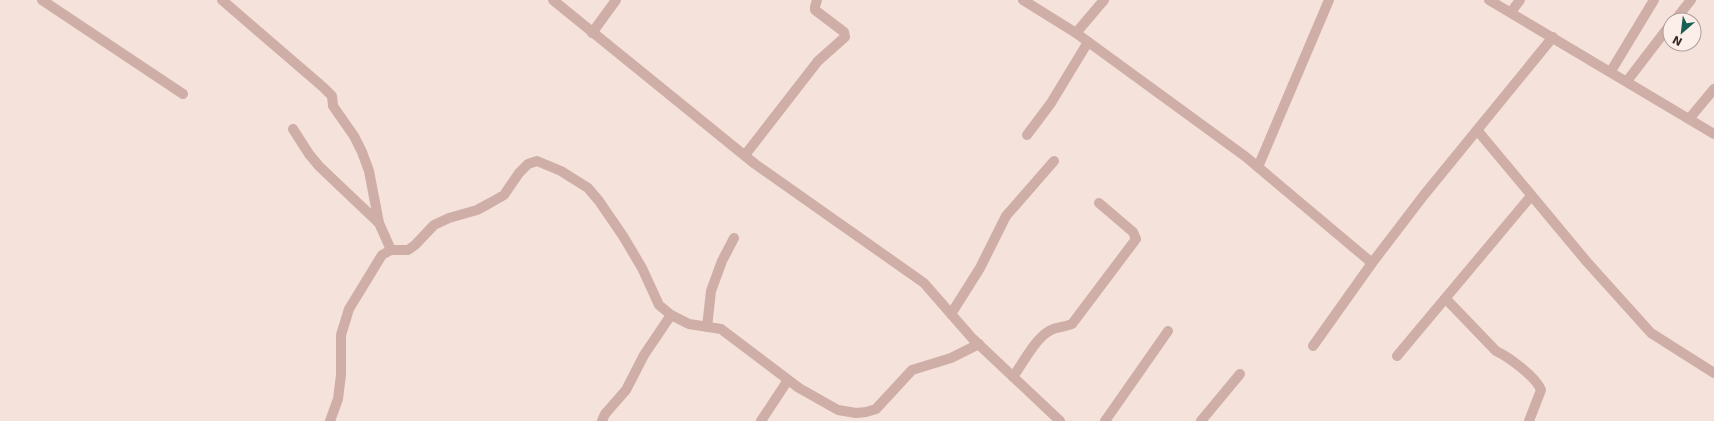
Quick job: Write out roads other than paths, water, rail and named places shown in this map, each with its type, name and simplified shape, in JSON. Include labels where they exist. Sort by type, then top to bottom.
[{"type":"street","points":[[42,0],[183,94]]},
{"type":"street","points":[[222,0],[332,96],[333,106],[354,136],[362,152],[369,171],[374,204],[379,223],[391,250]]},
{"type":"street","points":[[553,0],[745,155],[924,283],[979,344],[1060,421]]},
{"type":"street","points":[[592,33],[616,0]]},
{"type":"street","points":[[745,155],[818,61],[845,37],[844,32],[815,10],[814,7],[817,0]]},
{"type":"street","points":[[1023,0],[1088,42],[1258,167],[1372,263]]},
{"type":"street","points":[[1076,34],[1104,0]]},
{"type":"street","points":[[1258,167],[1329,0]]},
{"type":"street","points":[[1489,0],[1714,134]]},
{"type":"street","points":[[1511,12],[1520,0]]},
{"type":"street","points":[[1611,72],[1654,0]]},
{"type":"street","points":[[1681,12],[1691,0]]},
{"type":"street","points":[[1627,81],[1662,36]]},
{"type":"street","points":[[1313,346],[1372,263],[1424,195],[1553,37]]},
{"type":"street","points":[[1027,135],[1052,103],[1088,42]]},
{"type":"street","points":[[1689,119],[1714,90]]},
{"type":"street","points":[[293,129],[309,154],[319,166],[379,223]]},
{"type":"street","points":[[1477,130],[1587,262],[1651,333],[1714,373]]},
{"type":"street","points":[[330,421],[338,399],[341,375],[341,335],[349,309],[382,255],[391,250],[408,250],[415,245],[434,225],[449,218],[477,210],[504,195],[528,164],[536,161],[561,171],[588,188],[599,201],[623,236],[642,268],[659,304],[671,314],[689,324],[721,329],[810,396],[838,410],[856,413],[876,409],[912,370],[951,358],[979,344]]},
{"type":"street","points":[[951,314],[980,268],[1006,216],[1054,161]]},
{"type":"street","points":[[1397,356],[1531,196]]},
{"type":"street","points":[[1013,377],[1040,337],[1051,329],[1063,328],[1072,324],[1136,240],[1133,232],[1099,203]]},
{"type":"street","points":[[707,327],[711,291],[722,261],[734,238]]},
{"type":"street","points":[[1446,299],[1496,351],[1506,356],[1525,371],[1540,386],[1541,390],[1530,421]]},
{"type":"street","points":[[602,421],[605,414],[626,390],[644,355],[671,314]]},
{"type":"street","points":[[1104,421],[1168,331]]},
{"type":"street","points":[[1201,421],[1240,374]]},
{"type":"street","points":[[762,421],[788,380]]}]
